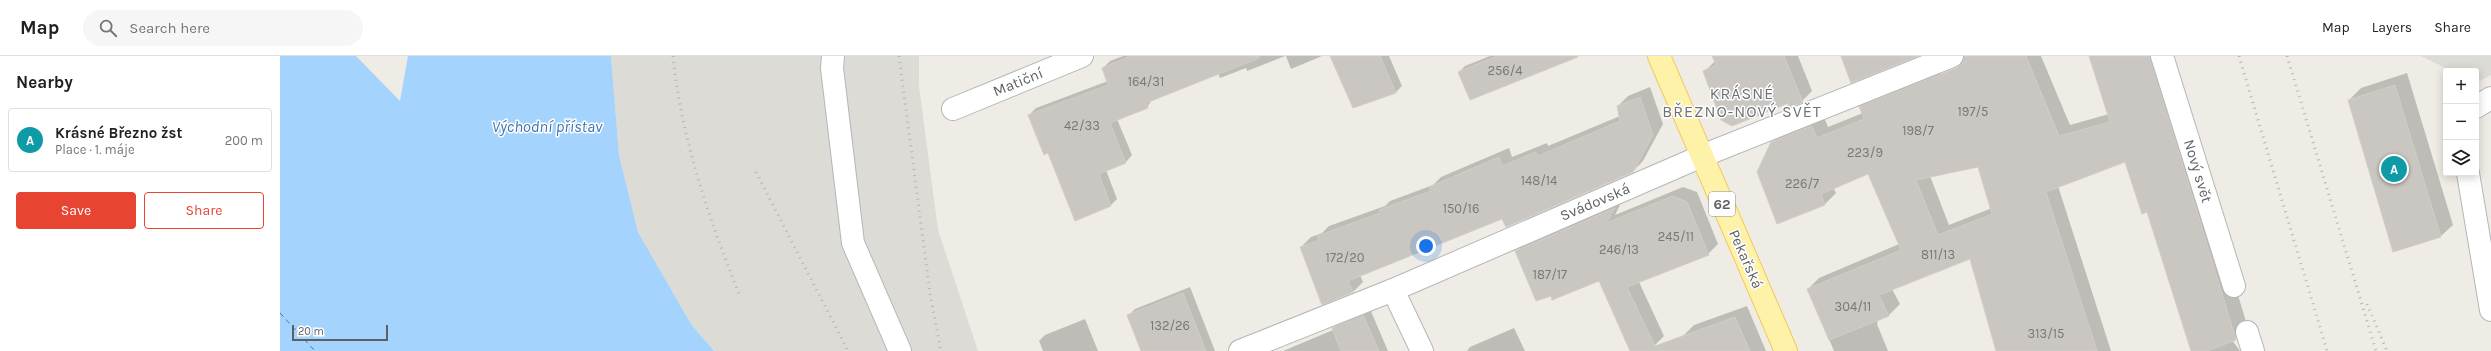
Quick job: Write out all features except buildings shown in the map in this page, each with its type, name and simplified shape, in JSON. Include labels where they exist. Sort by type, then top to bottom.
[{"type":"main road","name":"Pekařská","points":[[1659,56],[1786,351]]},
{"type":"street","points":[[834,56],[832,68],[853,243],[900,351]]},
{"type":"street","name":"Matiční","points":[[953,109],[1082,56]]},
{"type":"street","name":"Svádovská","points":[[1240,351],[1393,290],[1702,156],[1952,56]]},
{"type":"street","name":"Nový svět","points":[[2162,56],[2234,286]]},
{"type":"street","points":[[2479,105],[2491,98]]},
{"type":"street","points":[[2469,176],[2491,310]]},
{"type":"street","points":[[1393,290],[1422,351]]},
{"type":"shaded area","points":[[611,56],[919,56],[919,86],[938,230],[978,351],[714,351],[691,324],[638,232],[619,155]]},
{"type":"shaded area","points":[[2421,56],[2491,56],[2491,75],[2479,81],[2479,68],[2445,68]]},
{"type":"water","name":"Východní přístav","points":[[280,56],[356,56],[400,101],[408,56],[611,56],[619,155],[638,232],[691,324],[714,351],[280,351]]},
{"type":"ferry route","points":[[280,313],[315,351]]},
{"type":"railway","points":[[673,56],[682,117],[689,147],[707,207],[739,294]]},
{"type":"railway","points":[[899,56],[930,293],[941,351]]},
{"type":"railway","points":[[2239,56],[2327,351]]},
{"type":"railway","points":[[2287,56],[2376,351]]},
{"type":"railway","points":[[756,172],[848,351]]},
{"type":"railway","points":[[2367,304],[2387,351]]},
{"type":"place","name":"Krásné Březno žst","points":[[2394,169]]},
{"type":"district","name":"KRÁSNÉ BŘEZNO-NOVÝ SVĚT","points":[[1742,102]]}]
